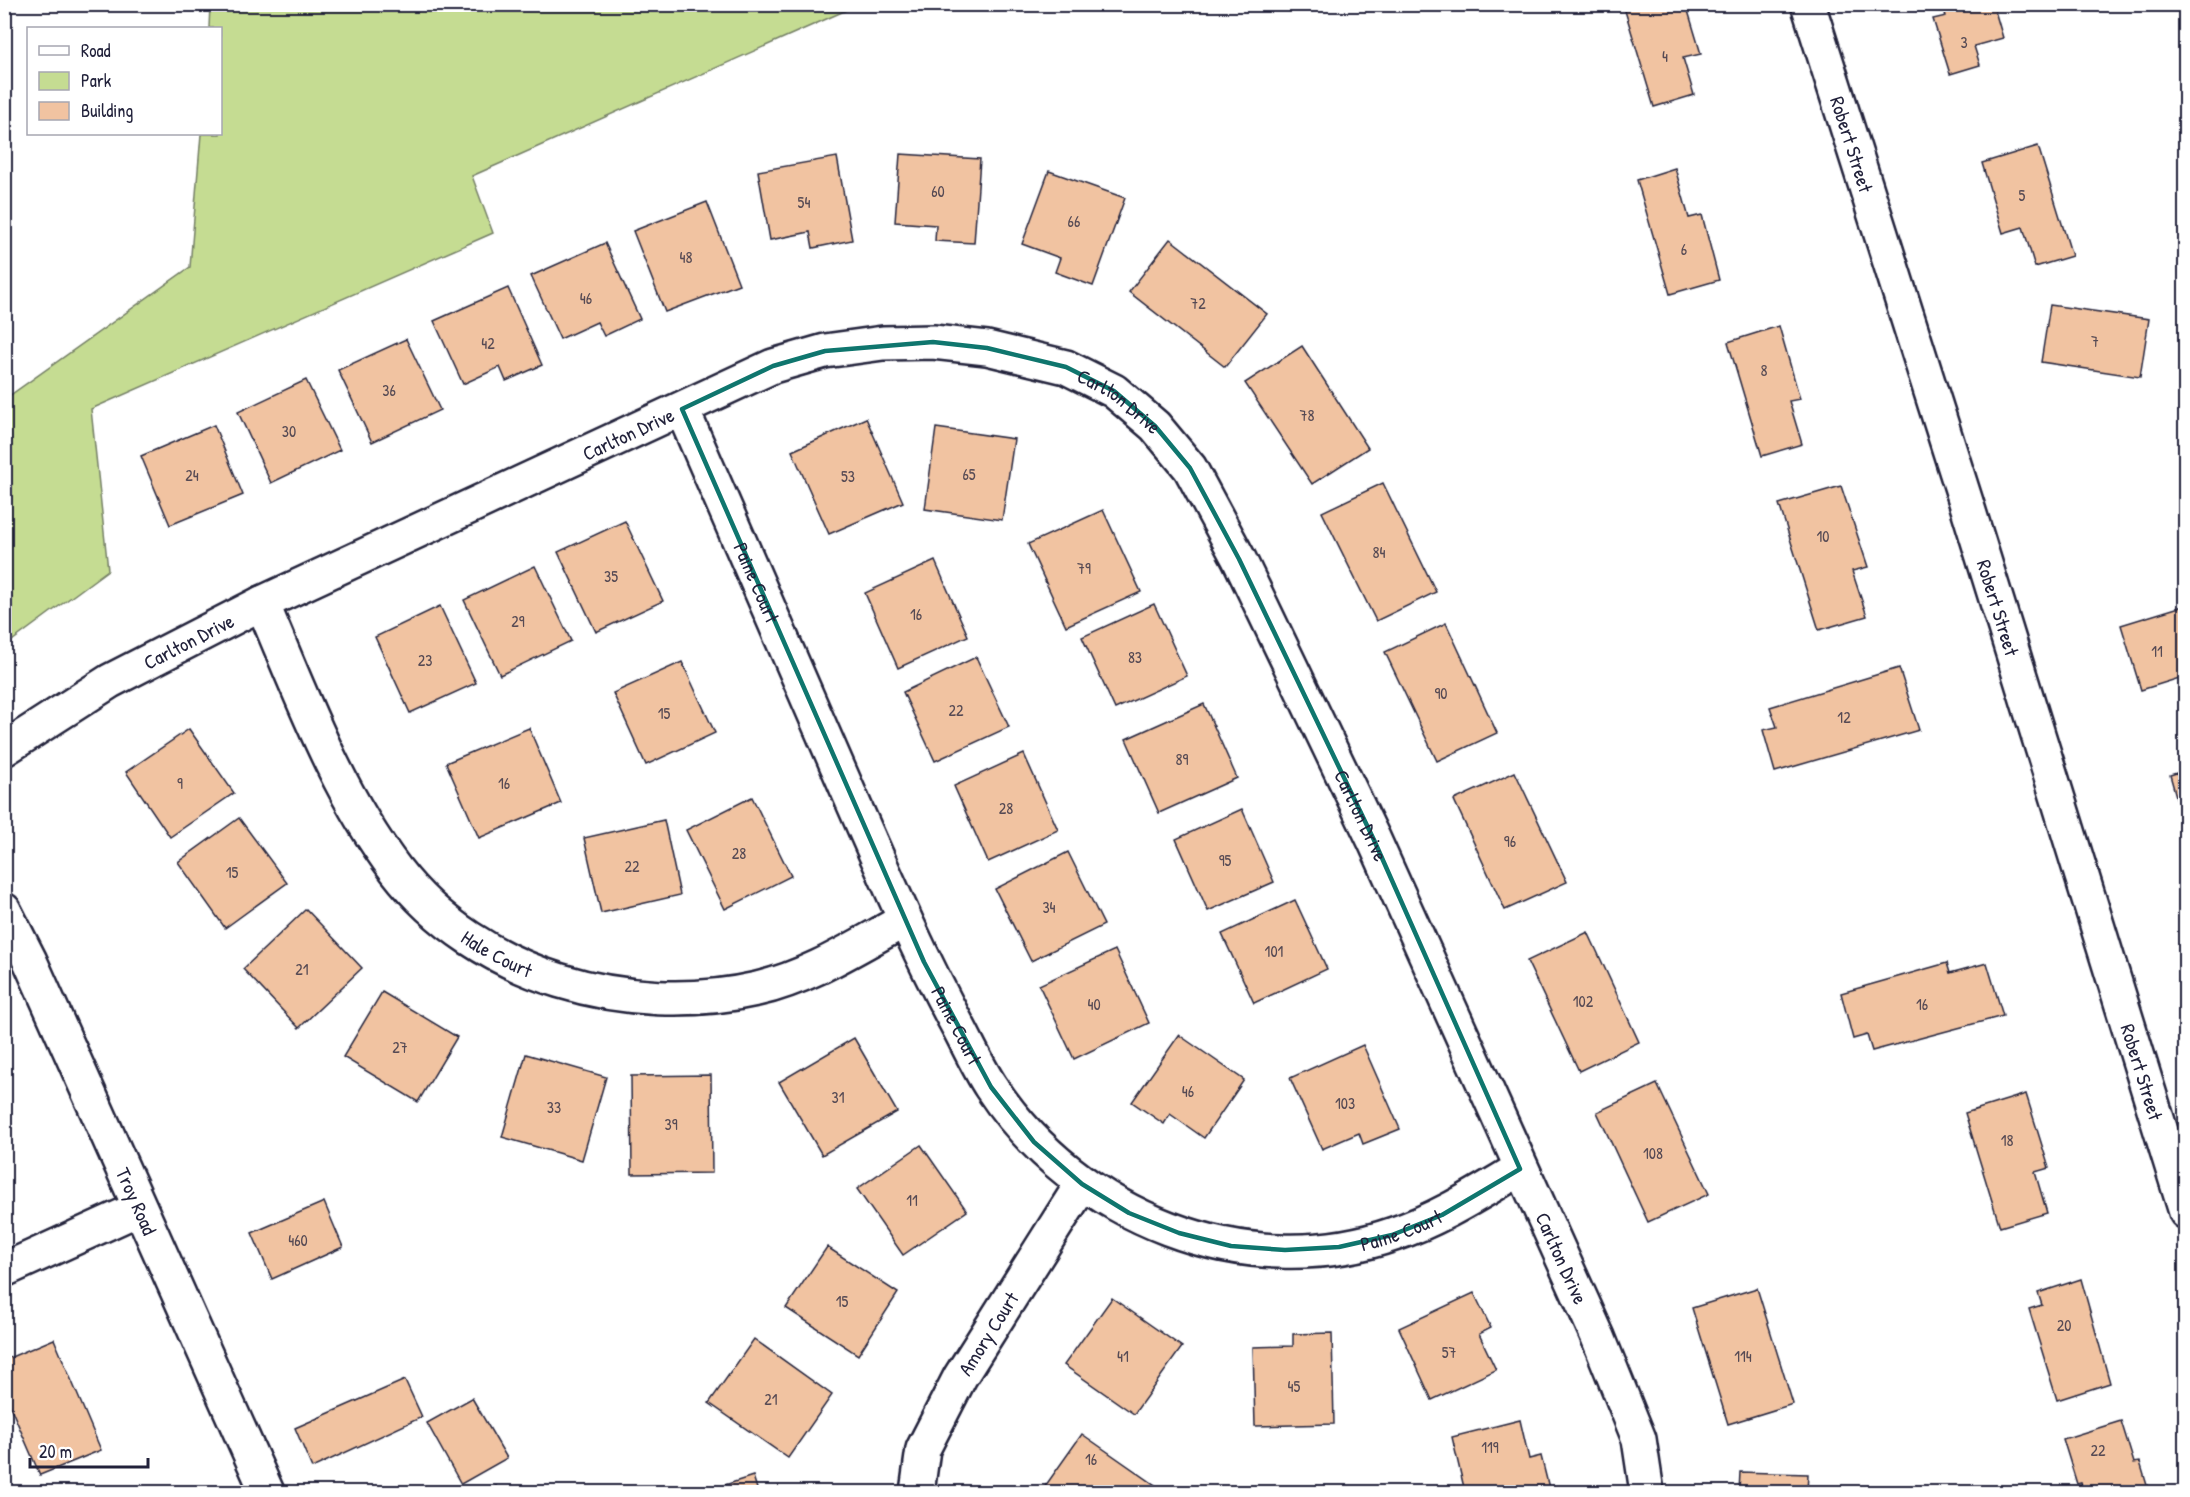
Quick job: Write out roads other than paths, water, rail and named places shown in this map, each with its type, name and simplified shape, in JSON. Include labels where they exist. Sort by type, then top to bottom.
[{"type":"street","name":"Robert Street","points":[[1808,4],[2184,1199]]},
{"type":"street","name":"Carlton Drive","points":[[4,749],[110,681],[262,603],[773,366],[825,351],[883,343],[933,342],[987,348],[1065,367],[1114,391],[1155,426],[1190,468],[1239,559],[1374,840],[1520,1169],[1598,1337],[1639,1439],[1647,1492]]},
{"type":"street","name":"Paine Court","points":[[682,409],[924,962],[991,1087],[1034,1142],[1082,1184],[1129,1213],[1179,1233],[1231,1246],[1285,1251],[1339,1247],[1392,1235],[1442,1215],[1520,1169]]},
{"type":"street","name":"Hale Court","points":[[262,603],[337,776],[396,871],[430,906],[473,940],[520,966],[577,987],[634,997],[698,998],[757,989],[808,973],[904,920]]},
{"type":"street","name":"Troy Road","points":[[4,910],[30,961],[138,1209],[267,1492]]},
{"type":"street","name":"Amory Court","points":[[917,1492],[923,1449],[960,1377],[1082,1184]]},
{"type":"street","points":[[4,1270],[138,1209]]}]
